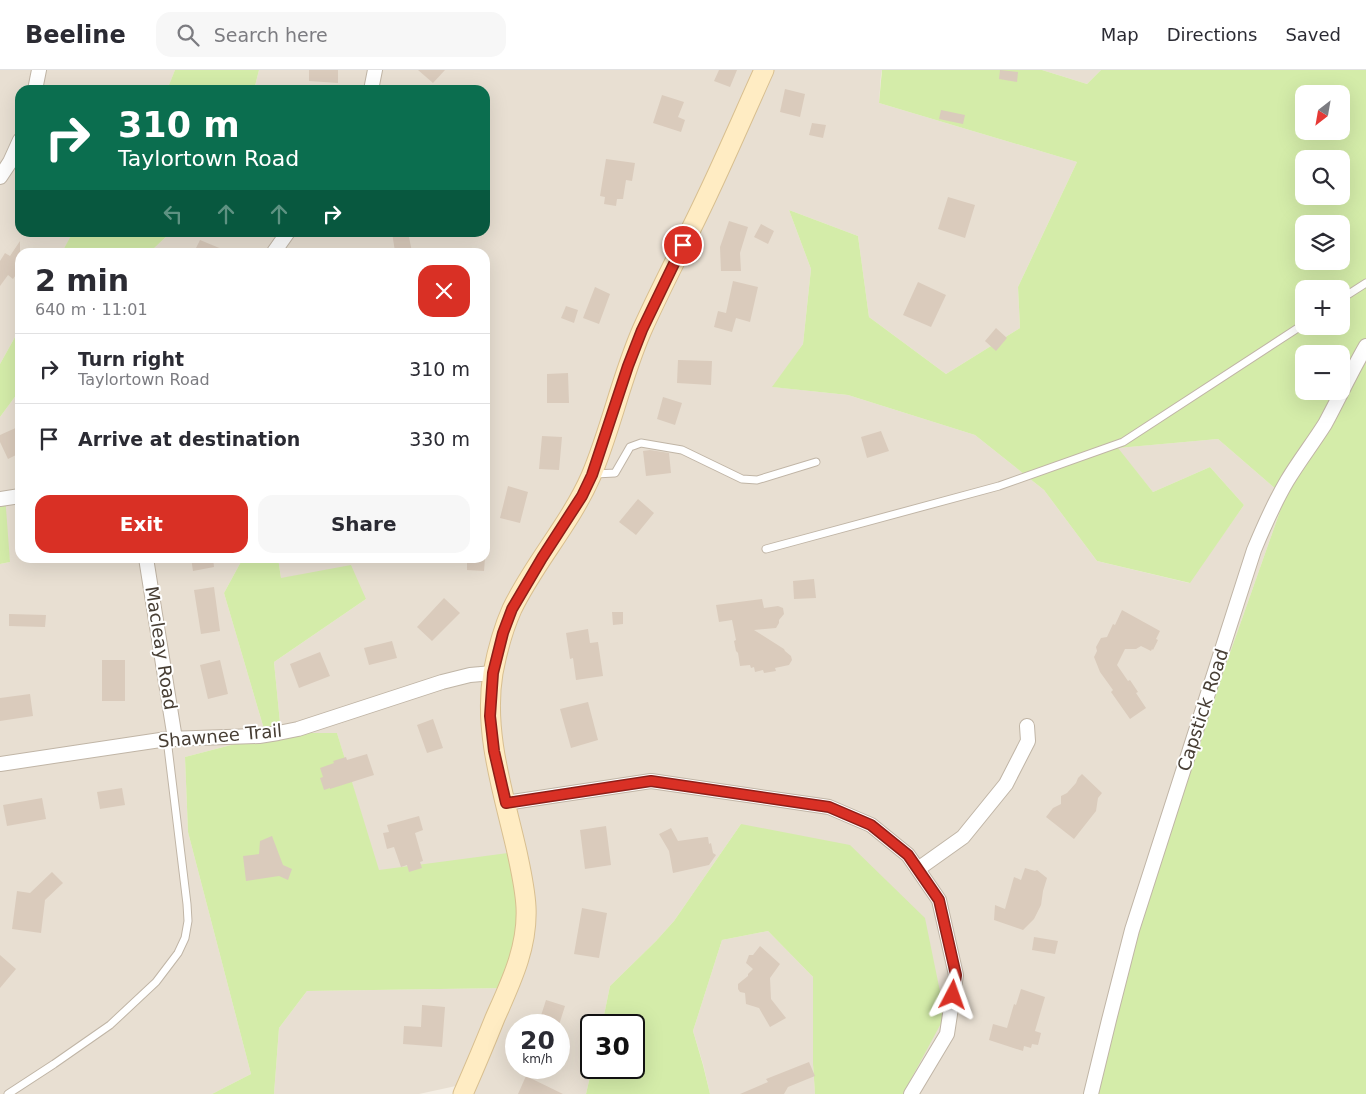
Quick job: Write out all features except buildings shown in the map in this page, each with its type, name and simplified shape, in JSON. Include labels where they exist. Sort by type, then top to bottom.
[{"type":"street","points":[[36,85],[39,70]]},
{"type":"street","points":[[372,85],[375,70]]},
{"type":"street","points":[[463,1094],[514,974],[522,950],[526,925],[523,883],[498,772],[492,728],[493,673],[503,633],[512,609],[582,496],[592,475],[642,330],[708,194],[764,70]]},
{"type":"street","points":[[0,177],[15,151]]},
{"type":"street","points":[[277,248],[284,237]]},
{"type":"street","name":"Capstick Road","points":[[1091,1094],[1135,921],[1254,550],[1267,519],[1287,481],[1324,425],[1366,346]]},
{"type":"street","points":[[0,499],[15,497]]},
{"type":"street","name":"Macleay Road","points":[[147,563],[171,739]]},
{"type":"street","name":"Shawnee Trail","points":[[0,764],[171,739],[278,734],[442,682],[470,675],[493,673]]},
{"type":"street","points":[[918,870],[963,837],[1006,784],[1028,740],[1027,726]]},
{"type":"street","points":[[506,803],[651,781],[829,807],[871,825],[908,855],[939,900],[956,975],[947,1034],[911,1094]]},
{"type":"lane","points":[[1350,293],[1366,283]]},
{"type":"lane","points":[[766,549],[999,486],[1123,442],[1295,330]]},
{"type":"lane","points":[[592,475],[615,473],[630,447],[641,443],[682,450],[742,479],[757,480],[816,462]]},
{"type":"lane","points":[[8,1094],[110,1025],[156,982],[178,953],[185,938],[188,921],[187,904],[171,739]]},
{"type":"shaded area","points":[[0,70],[175,70],[169,85],[15,85],[15,237],[71,237],[64,248],[15,248],[15,337],[0,364]]},
{"type":"shaded area","points":[[259,70],[882,70],[879,103],[1077,162],[1018,287],[1020,328],[946,374],[869,317],[858,236],[789,210],[811,269],[803,344],[773,387],[848,395],[975,435],[1044,490],[1097,561],[1189,583],[1244,505],[1210,467],[1153,492],[1117,448],[1218,439],[1285,497],[1140,908],[1093,1094],[903,1094],[944,1016],[741,824],[674,921],[610,986],[604,1014],[580,1014],[580,1079],[589,1079],[586,1094],[461,1094],[465,1084],[419,1094],[274,1094],[279,1028],[307,991],[507,988],[378,870],[337,733],[281,733],[274,662],[366,599],[281,578],[279,563],[490,563],[490,248],[154,248],[166,237],[490,237],[490,85],[255,85]]},
{"type":"shaded area","points":[[1042,70],[1101,70],[1087,84]]},
{"type":"shaded area","points":[[15,397],[15,563],[240,563],[224,593],[266,736],[185,757],[188,832],[251,1074],[212,1094],[0,1094],[0,564],[10,562],[0,496],[0,417]]},
{"type":"shaded area","points":[[768,931],[813,977],[815,1094],[710,1094],[693,1031],[722,940]]},
{"type":"green space","points":[[175,70],[259,70],[255,85],[169,85]]},
{"type":"green space","points":[[882,70],[1042,70],[1087,84],[1101,70],[1366,70],[1366,1094],[1093,1094],[1140,908],[1285,497],[1218,439],[1118,448],[1153,492],[1210,467],[1244,505],[1190,583],[1097,561],[1044,490],[975,435],[848,395],[772,387],[803,344],[811,269],[789,210],[858,236],[869,317],[946,374],[1020,328],[1018,287],[1077,162],[879,103]]},
{"type":"green space","points":[[70,237],[166,237],[154,248],[64,248]]},
{"type":"green space","points":[[15,337],[15,397],[0,417],[0,364]]},
{"type":"green space","points":[[5,495],[10,562],[0,564],[0,496]]},
{"type":"green space","points":[[240,563],[279,563],[281,578],[351,565],[366,599],[274,662],[281,733],[337,733],[379,870],[508,853],[524,920],[507,988],[307,991],[279,1028],[274,1094],[212,1094],[251,1074],[188,832],[185,757],[266,736],[224,593]]},
{"type":"green space","points":[[741,824],[850,845],[925,918],[945,1016],[903,1094],[815,1094],[813,977],[768,931],[722,940],[693,1031],[710,1094],[586,1094],[589,1079],[645,1079],[645,1014],[604,1014],[610,986],[674,921]]},
{"type":"route","points":[[683,245],[642,330],[592,475],[582,496],[512,609],[503,633],[493,673],[490,716],[494,751],[506,803],[651,781],[829,807],[871,825],[908,855],[939,900],[956,975],[953,995]]}]
